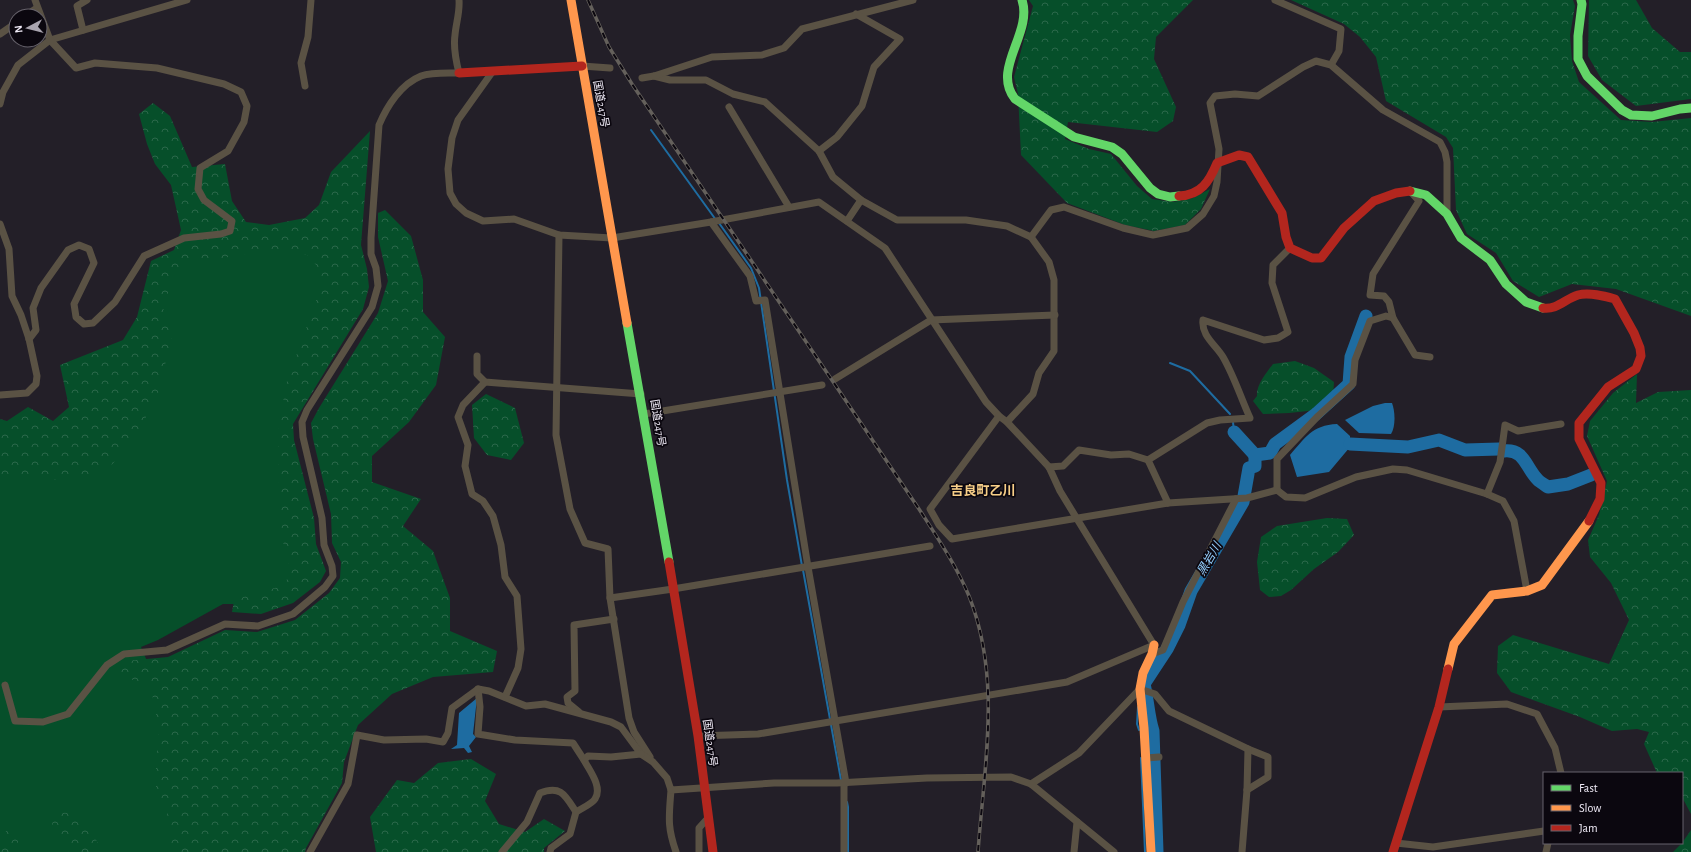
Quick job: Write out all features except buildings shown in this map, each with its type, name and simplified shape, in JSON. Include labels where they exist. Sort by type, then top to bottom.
[{"type":"main road","name":"国道247号","points":[[571,0],[612,238],[641,394],[698,736],[713,852]]},
{"type":"main road","points":[[1022,0],[1025,4],[1025,13],[1007,79],[1009,91],[1015,99],[1075,137],[1089,142],[1111,146],[1123,155],[1144,184],[1157,194],[1174,198],[1191,194],[1208,185],[1217,163],[1239,155],[1248,157],[1282,212],[1286,237],[1290,248],[1312,258],[1321,258],[1344,228],[1374,201],[1396,193],[1410,191],[1426,195],[1447,214],[1461,238],[1490,260],[1506,284],[1526,302],[1535,306],[1551,309],[1578,295],[1599,295],[1615,298],[1623,311],[1641,354],[1636,369],[1608,387],[1579,423],[1579,439],[1601,483],[1600,499],[1582,532],[1542,585],[1527,591],[1492,595],[1454,644],[1439,707],[1394,847]]},
{"type":"main road","points":[[1581,0],[1582,4],[1578,36],[1578,59],[1587,76],[1622,110],[1631,115],[1652,116],[1680,109],[1691,108]]},
{"type":"main road","points":[[459,73],[582,66]]},
{"type":"main road","points":[[1151,852],[1147,758],[1140,689],[1143,673],[1153,649]]},
{"type":"street","points":[[34,0],[37,8]]},
{"type":"street","points":[[83,30],[76,6],[87,0]]},
{"type":"street","points":[[0,104],[3,92],[18,65],[50,40],[186,0]]},
{"type":"street","points":[[305,86],[301,63],[308,37],[311,0]]},
{"type":"street","points":[[5,685],[15,721],[43,722],[68,714],[107,665],[124,654],[167,650],[225,624],[258,626],[293,614],[325,587],[333,576],[332,566],[324,545],[322,518],[303,437],[302,422],[307,410],[372,307],[378,286],[376,268],[371,254],[370,238],[379,125],[386,108],[404,87],[422,76],[459,73],[455,54],[455,42],[460,7],[459,0]]},
{"type":"street","points":[[642,78],[654,76],[712,57],[762,55],[784,48],[802,29],[913,0]]},
{"type":"street","points":[[1275,0],[1340,29],[1339,50],[1331,65]]},
{"type":"street","points":[[820,151],[838,137],[862,106],[874,67],[900,39],[856,14]]},
{"type":"street","points":[[28,339],[36,330],[33,308],[41,288],[68,250],[80,245],[89,249],[94,263],[74,304],[76,316],[84,324],[89,324],[93,323],[115,302],[144,256],[169,243],[184,238],[221,234],[230,231],[232,221],[204,200],[198,189],[200,168],[228,151],[244,122],[247,106],[241,92],[224,84],[157,68],[95,63],[76,68],[50,40],[48,35]]},
{"type":"street","points":[[1030,237],[1051,210],[1064,207],[1123,228],[1153,235],[1187,228],[1204,214],[1214,196],[1217,182],[1219,149],[1210,103],[1215,96],[1235,94],[1258,96],[1303,67],[1316,61],[1331,65],[1383,110],[1440,142],[1445,152],[1447,162],[1447,214]]},
{"type":"street","points":[[582,66],[610,68]]},
{"type":"street","points":[[493,71],[462,114],[452,138],[448,169],[450,193],[456,204],[466,213],[483,221],[514,219],[559,235],[612,238],[712,222],[819,202],[885,248],[986,402],[1049,467],[1076,518],[1153,649],[1157,653],[1163,650],[1182,602],[1237,499]]},
{"type":"street","points":[[654,76],[670,80],[706,80],[733,94],[765,102],[820,151],[833,177],[861,200],[897,220],[966,220],[1007,226],[1030,237],[1049,262],[1054,280],[1054,351],[1039,373],[1033,394],[1007,422]]},
{"type":"street","points":[[729,107],[789,207]]},
{"type":"street","points":[[1410,191],[1418,201],[1373,274],[1370,295],[1384,296],[1389,302],[1393,318],[1415,355],[1430,358]]},
{"type":"street","points":[[847,221],[861,200]]},
{"type":"street","points":[[712,222],[750,276],[756,301],[765,300],[807,567],[835,721],[843,783],[844,852]]},
{"type":"street","points":[[0,224],[9,249],[12,296],[21,315],[37,376],[36,384],[27,392],[0,394]]},
{"type":"street","points":[[559,235],[556,435],[570,509],[585,543],[608,549],[610,598],[629,718],[634,732],[653,762],[667,778],[671,790],[668,824],[676,852]]},
{"type":"street","points":[[1148,460],[1207,423],[1220,420],[1250,418],[1222,356],[1212,345],[1202,327],[1203,320],[1264,340],[1278,338],[1288,332],[1272,283],[1273,265],[1290,248]]},
{"type":"street","points":[[835,379],[931,320],[1055,315]]},
{"type":"street","points":[[1277,490],[1277,459],[1318,416],[1354,384],[1355,360],[1370,321],[1386,316],[1393,318]]},
{"type":"street","points":[[477,356],[477,374],[485,382],[641,394]]},
{"type":"street","points":[[485,382],[463,405],[458,417],[468,445],[465,466],[472,494],[484,501],[493,516],[501,545],[505,577],[517,596],[521,649],[518,668],[505,697]]},
{"type":"street","points":[[644,414],[822,385]]},
{"type":"street","points":[[999,416],[930,509],[939,525],[952,539],[1168,502],[1247,498],[1277,490]]},
{"type":"street","points":[[1487,494],[1500,462],[1505,425],[1518,431],[1561,424]]},
{"type":"street","points":[[1049,467],[1063,466],[1080,450],[1111,455],[1129,454],[1148,460],[1168,502]]},
{"type":"street","points":[[1277,490],[1286,497],[1305,498],[1356,477],[1393,469],[1407,470],[1487,494],[1503,501],[1514,521],[1527,591]]},
{"type":"street","points":[[610,598],[673,589],[930,546]]},
{"type":"street","points":[[580,714],[568,703],[567,697],[575,691],[574,625],[614,619]]},
{"type":"street","points":[[698,736],[758,734],[1067,682],[1153,649]]},
{"type":"street","points":[[478,689],[480,707],[478,734],[515,740],[573,743],[595,781],[598,791],[595,800],[576,812],[570,834],[551,848],[550,852]]},
{"type":"street","points":[[310,852],[348,784],[357,735],[384,740],[426,739],[443,742],[448,734],[452,708],[478,689],[489,691],[526,706],[545,704],[611,722],[621,727],[641,754],[653,762]]},
{"type":"street","points":[[1031,784],[1079,753],[1140,689],[1154,694],[1169,711],[1268,757],[1268,777],[1247,790]]},
{"type":"street","points":[[1439,707],[1507,704],[1537,714],[1555,748],[1561,772]]},
{"type":"street","points":[[1242,852],[1247,790],[1248,749]]},
{"type":"street","points":[[584,760],[588,756],[611,757],[641,754]]},
{"type":"street","points":[[1147,758],[1158,757]]},
{"type":"street","points":[[671,790],[774,783],[843,783],[985,776],[1011,777],[1031,784],[1114,852]]},
{"type":"street","points":[[502,852],[528,822],[540,793],[551,789],[560,792],[569,801],[576,812]]},
{"type":"street","points":[[700,852],[699,828],[708,818]]},
{"type":"street","points":[[1074,852],[1077,822]]},
{"type":"street","points":[[1394,847],[1433,847],[1543,831]]},
{"type":"green space","points":[[1029,0],[1193,0],[1156,37],[1154,59],[1176,107],[1173,121],[1157,132],[1068,122],[1065,139],[1089,149],[1111,154],[1137,186],[1152,199],[1173,202],[1193,198],[1210,189],[1201,209],[1185,225],[1154,231],[1125,225],[1067,203],[1021,155],[1018,94],[1014,77],[1033,6]]},
{"type":"green space","points":[[1291,0],[1573,0],[1575,6],[1570,35],[1572,61],[1579,82],[1621,120],[1652,122],[1691,118],[1691,316],[1616,289],[1572,284],[1539,297],[1513,281],[1496,253],[1467,234],[1456,210],[1453,148],[1446,137],[1386,101],[1376,57],[1360,37],[1344,24]]},
{"type":"green space","points":[[1589,0],[1636,0],[1652,28],[1680,52],[1691,52],[1691,99],[1636,106],[1602,80],[1588,56]]},
{"type":"green space","points":[[153,103],[170,116],[192,167],[225,164],[232,201],[246,222],[269,225],[305,218],[319,205],[331,172],[370,131],[361,245],[367,269],[369,287],[363,309],[293,424],[294,440],[314,518],[316,544],[326,571],[320,582],[293,603],[261,614],[232,612],[234,601],[253,593],[275,588],[292,576],[282,538],[278,434],[286,384],[321,287],[317,266],[307,255],[287,250],[236,255],[209,262],[191,261],[173,278],[163,308],[172,336],[157,398],[133,440],[109,468],[82,476],[53,480],[0,475],[0,419],[7,421],[28,407],[53,421],[69,407],[60,365],[123,340],[137,317],[151,261],[174,250],[181,230],[171,185],[155,164],[147,144],[139,114]]},
{"type":"green space","points":[[385,210],[411,236],[423,280],[423,312],[445,337],[436,385],[409,422],[372,456],[372,482],[421,499],[403,526],[433,551],[450,598],[450,631],[497,651],[493,672],[433,677],[392,694],[358,725],[344,762],[342,783],[305,852],[172,852],[166,806],[156,791],[156,764],[159,729],[150,684],[114,674],[125,661],[168,657],[225,630],[257,632],[295,620],[329,593],[340,578],[341,562],[332,543],[331,514],[313,439],[311,423],[378,313],[388,281],[378,237],[378,213]]},
{"type":"green space","points":[[237,249],[312,249],[327,286],[284,434],[302,578],[243,604],[223,604],[158,640],[141,647],[157,684],[177,852],[0,852],[0,467],[52,472],[156,308],[167,274],[187,255]]},
{"type":"green space","points":[[1295,361],[1314,368],[1334,382],[1333,397],[1317,410],[1263,414],[1253,401],[1257,396],[1258,387],[1262,379],[1273,364]]},
{"type":"green space","points":[[1637,374],[1636,403],[1658,392],[1691,390],[1691,814],[1683,799],[1683,772],[1657,772],[1644,744],[1649,732],[1637,729],[1612,731],[1580,717],[1511,692],[1497,673],[1498,646],[1513,635],[1609,664],[1629,620],[1611,583],[1590,557],[1588,540],[1599,515],[1607,481],[1587,436],[1590,421],[1613,393]]},
{"type":"green space","points":[[486,394],[515,408],[524,443],[511,460],[487,455],[474,438],[472,405]]},
{"type":"green space","points":[[1327,518],[1347,519],[1354,535],[1338,552],[1314,569],[1291,590],[1281,596],[1269,597],[1260,590],[1257,562],[1261,537],[1277,526]]},
{"type":"green space","points":[[471,759],[496,774],[485,801],[499,824],[525,832],[544,819],[565,831],[544,848],[544,852],[376,852],[370,817],[397,780],[414,783],[438,763]]},
{"type":"green space","points":[[53,811],[68,813],[85,821],[99,845],[99,852],[69,852],[65,839],[52,827]]},
{"type":"green space","points":[[11,826],[18,828],[18,852],[0,852],[0,838]]},
{"type":"green space","points":[[1691,830],[1691,852],[1673,852],[1681,844],[1683,844],[1683,842]]},
{"type":"water","points":[[1392,403],[1394,410],[1393,431],[1391,434],[1359,433],[1345,420],[1373,406]]},
{"type":"water","points":[[1337,424],[1350,436],[1350,447],[1329,472],[1297,477],[1290,455],[1305,438],[1315,430],[1328,425]]},
{"type":"water","points":[[477,698],[473,734],[476,737],[469,746],[472,752],[468,753],[464,748],[451,749],[457,745],[459,713]]},
{"type":"waterway","points":[[651,130],[716,220]]},
{"type":"waterway","points":[[719,223],[751,268],[759,288],[787,480],[802,566]]},
{"type":"waterway","name":"黒岩川","points":[[1157,852],[1153,731],[1144,684],[1167,649],[1179,625],[1191,591],[1243,502],[1249,468],[1255,466],[1255,455],[1270,453],[1275,444],[1316,414],[1349,384],[1351,357],[1366,316]]},
{"type":"waterway","points":[[1170,363],[1190,371],[1230,414]]},
{"type":"waterway","points":[[1233,422],[1234,432]]},
{"type":"waterway","points":[[1234,432],[1255,455]]},
{"type":"waterway","points":[[1350,444],[1408,447],[1439,440],[1465,450],[1499,449]]},
{"type":"waterway","points":[[1504,451],[1511,451],[1521,456],[1538,480],[1548,487],[1568,484],[1591,475]]},
{"type":"waterway","points":[[803,570],[841,780]]},
{"type":"waterway","points":[[1138,707],[1137,724],[1139,730]]},
{"type":"waterway","points":[[1141,758],[1145,852]]},
{"type":"waterway","points":[[847,802],[848,852]]},
{"type":"railway","points":[[588,0],[609,47],[632,84],[919,509],[946,551],[964,585],[979,627],[985,659],[988,691],[988,723],[978,852]]},
{"type":"traffic: fast","points":[[1022,0],[1024,12],[1022,25],[1010,63],[1008,76],[1009,87],[1015,99],[1074,137],[1112,147],[1122,154],[1150,188],[1158,194],[1170,197],[1179,196]]},
{"type":"traffic: fast","points":[[1581,0],[1582,4],[1578,36],[1578,59],[1587,76],[1622,110],[1631,115],[1652,116],[1680,109],[1691,108]]},
{"type":"traffic: fast","points":[[1410,191],[1426,195],[1447,214],[1461,238],[1490,260],[1506,284],[1526,302],[1543,308]]},
{"type":"traffic: fast","points":[[627,323],[669,562]]},
{"type":"traffic: slow","points":[[571,0],[627,323]]},
{"type":"traffic: slow","points":[[1448,669],[1454,644],[1492,595],[1527,591],[1542,585],[1589,521]]},
{"type":"traffic: slow","points":[[1151,852],[1144,728],[1140,689],[1143,673],[1152,654],[1154,645]]},
{"type":"traffic: jam","points":[[459,73],[582,66]]},
{"type":"traffic: jam","points":[[1179,196],[1187,195],[1199,190],[1207,182],[1217,163],[1239,155],[1248,157],[1282,213],[1286,237],[1290,248],[1312,258],[1321,258],[1344,228],[1374,201],[1396,193],[1410,191]]},
{"type":"traffic: jam","points":[[1543,308],[1553,307],[1582,294],[1615,299],[1634,333],[1640,348],[1641,356],[1636,369],[1608,387],[1579,423],[1579,439],[1601,483],[1600,499],[1589,521]]},
{"type":"traffic: jam","points":[[669,562],[698,736],[713,852]]},
{"type":"traffic: jam","points":[[1393,852],[1439,707],[1448,669]]},
{"type":"district","name":"吉良町乙川","points":[[983,491]]}]
